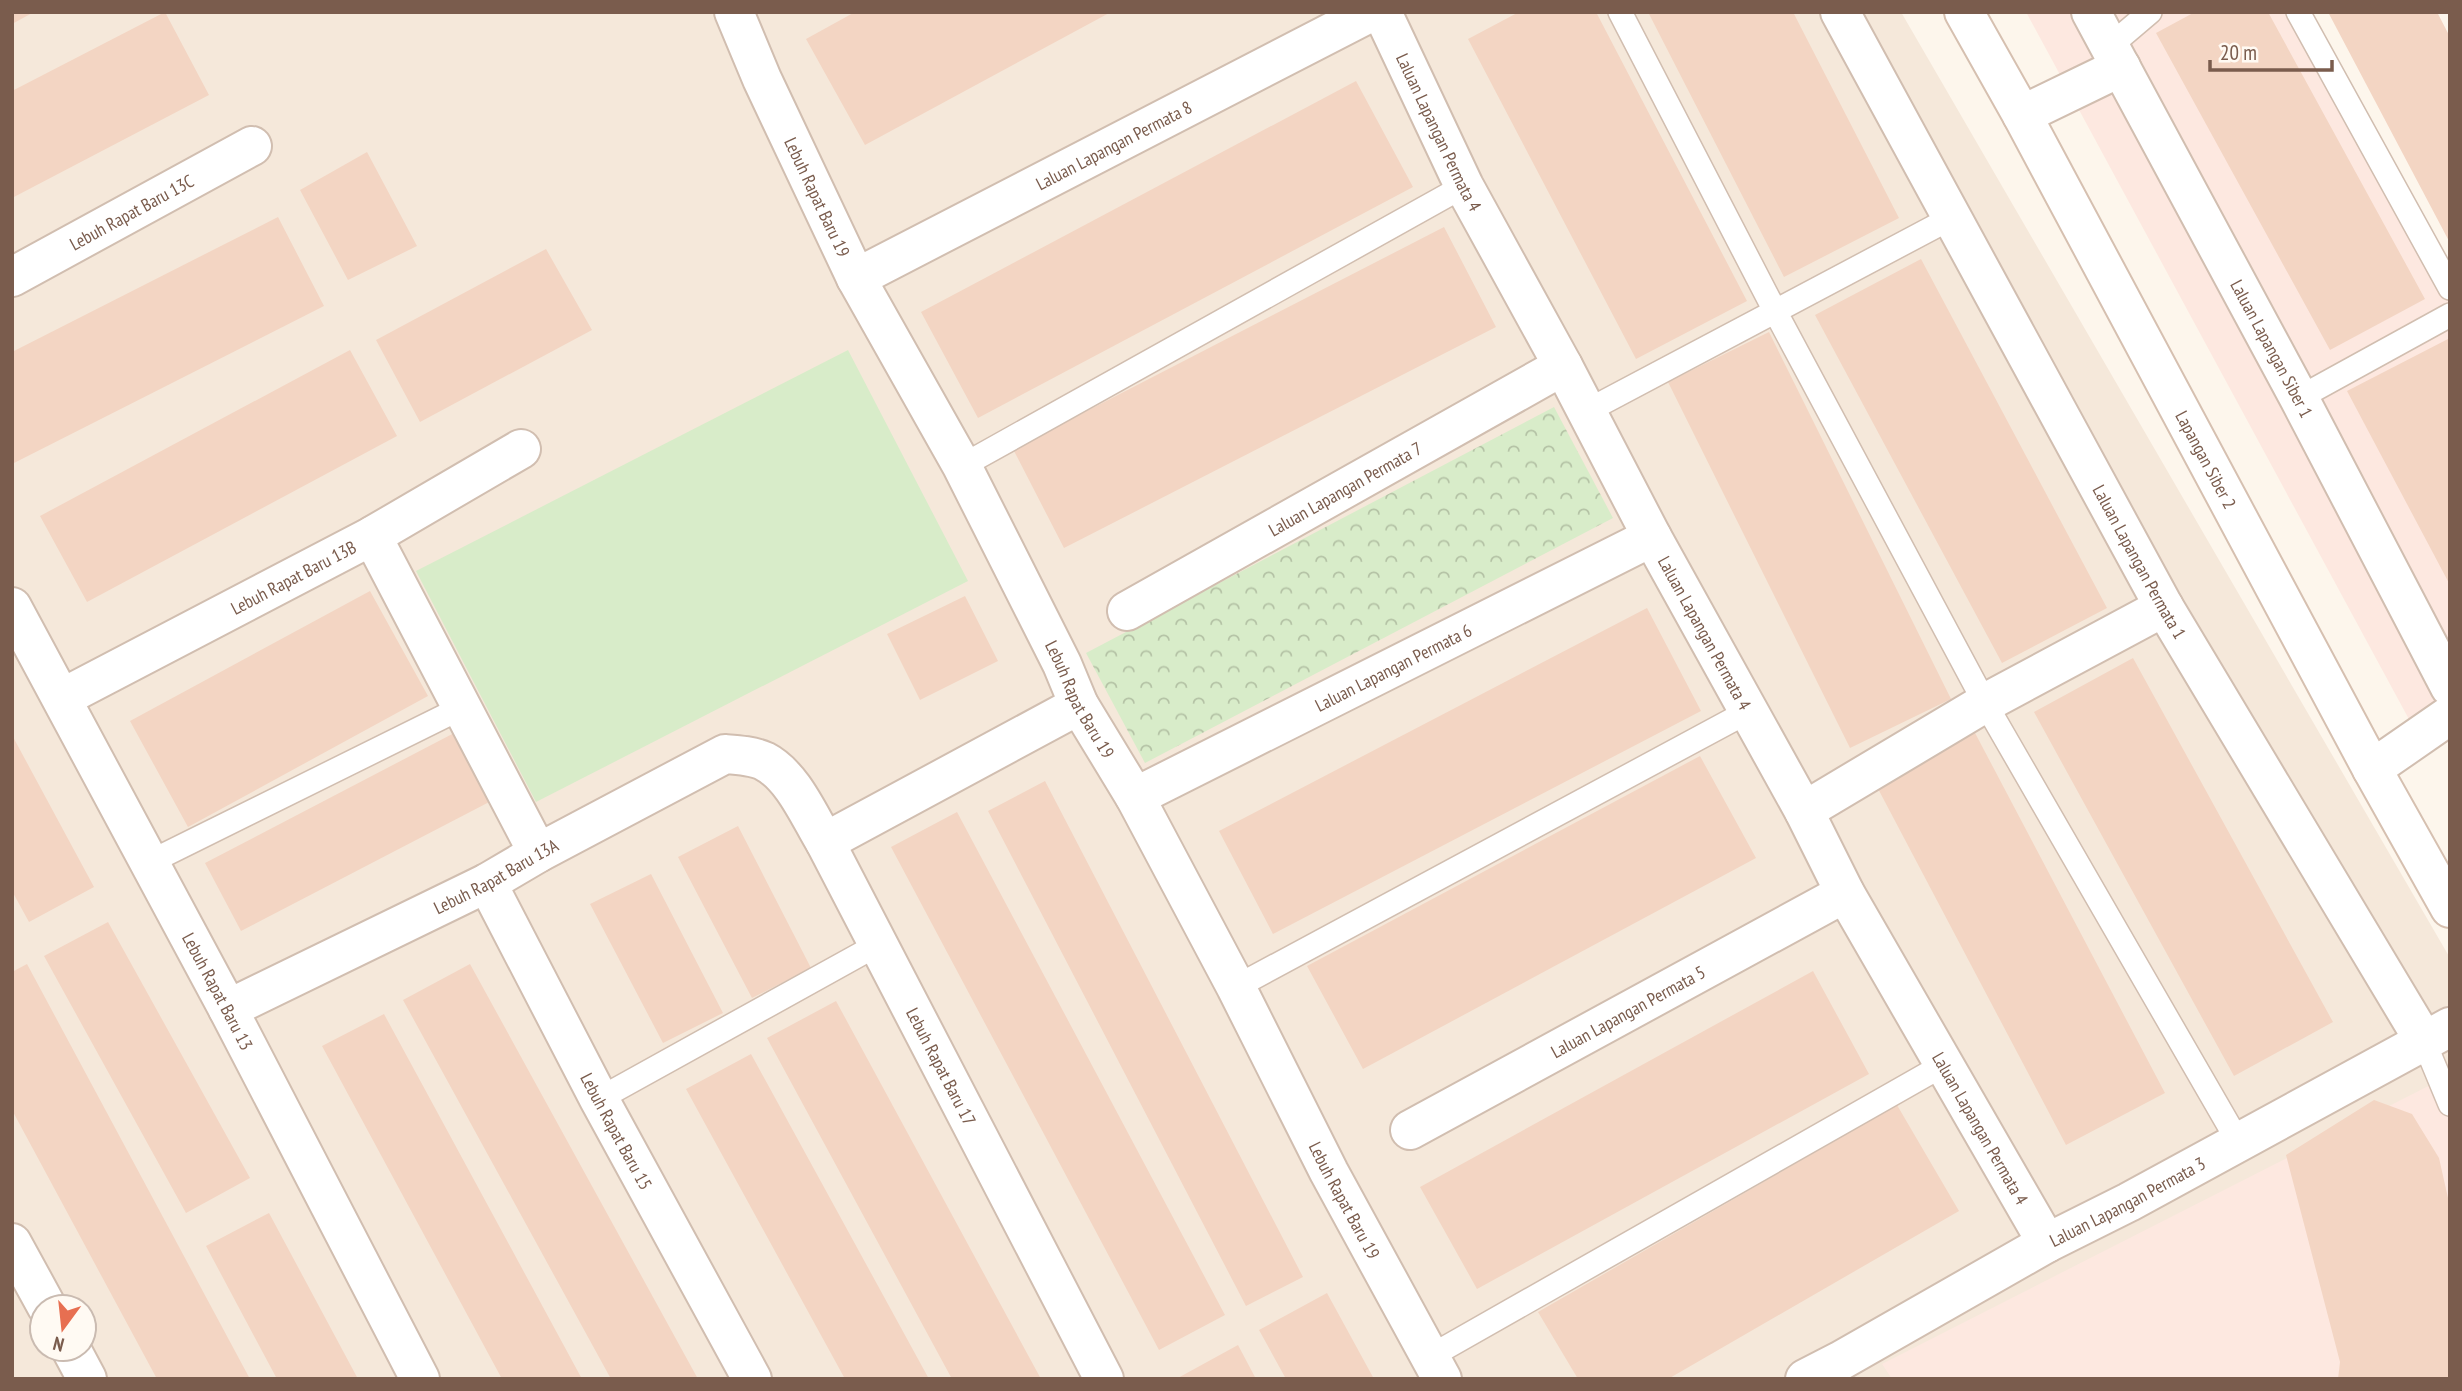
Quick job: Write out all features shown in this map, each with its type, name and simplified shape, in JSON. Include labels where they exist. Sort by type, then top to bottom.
[{"type":"street","name":"Lebuh Rapat Baru 19","points":[[734,12],[762,79],[856,278],[962,466],[1062,664],[1079,705],[1135,797],[1236,987],[1329,1172],[1437,1367]]},
{"type":"street","name":"Laluan Lapangan Permata 8","points":[[856,278],[1370,12]]},
{"type":"street","name":"Laluan Lapangan Permata 4","points":[[1382,12],[1464,186],[1563,366],[1652,537],[1804,811],[1845,893],[2047,1243]]},
{"type":"street","name":"Laluan Lapangan Permata 1","points":[[1840,12],[2164,607],[2436,1033]]},
{"type":"street","name":"Lapangan Siber 2","points":[[1964,12],[2022,115],[2372,769],[2450,908]]},
{"type":"street","name":"Laluan Lapangan Siber 1","points":[[2091,12],[2450,687]]},
{"type":"street","points":[[2022,115],[2115,57]]},
{"type":"street","name":"Lebuh Rapat Baru 13C","points":[[12,277],[251,146]]},
{"type":"street","name":"Laluan Lapangan Permata 7","points":[[1127,611],[1563,366]]},
{"type":"street","name":"Lebuh Rapat Baru 13B","points":[[62,698],[372,536],[521,449]]},
{"type":"street","points":[[372,536],[538,853]]},
{"type":"street","name":"Laluan Lapangan Permata 6","points":[[1135,797],[1652,537]]},
{"type":"street","name":"Lebuh Rapat Baru 13","points":[[12,607],[228,1009],[420,1379]]},
{"type":"street","points":[[1804,811],[1985,703],[2164,607]]},
{"type":"street","points":[[825,842],[1079,705]]},
{"type":"street","points":[[2372,769],[2450,715]]},
{"type":"street","name":"Lebuh Rapat Baru 13A","points":[[228,1009],[487,883],[538,853],[726,754],[745,755],[765,762]]},
{"type":"street","name":"Lebuh Rapat Baru 17","points":[[765,762],[786,778],[825,842],[1104,1379]]},
{"type":"street","name":"Lebuh Rapat Baru 15","points":[[487,883],[598,1099],[752,1379]]},
{"type":"street","name":"Laluan Lapangan Permata 5","points":[[1410,1130],[1845,893]]},
{"type":"street","name":"Laluan Lapangan Permata 3","points":[[1805,1379],[1847,1370],[2047,1243],[2239,1143],[2436,1033]]},
{"type":"street","points":[[12,1243],[39,1293]]},
{"type":"street","points":[[78,1363],[87,1379]]},
{"type":"lane","points":[[1620,12],[1985,703],[2239,1143]]},
{"type":"lane","points":[[2115,57],[2150,12]]},
{"type":"lane","points":[[2298,12],[2450,288]]},
{"type":"lane","points":[[962,466],[1464,186]]},
{"type":"lane","points":[[1587,411],[1951,218]]},
{"type":"lane","points":[[2298,398],[2450,315]]},
{"type":"lane","points":[[148,863],[463,707]]},
{"type":"lane","points":[[1236,987],[1749,711]]},
{"type":"lane","points":[[598,1099],[877,945]]},
{"type":"lane","name":"Laluan Lapangan Permata 1","points":[[2436,1033],[2450,1104]]},
{"type":"lane","points":[[1437,1367],[1945,1064]]},
{"type":"shaded area","points":[[12,12],[1901,12],[2450,958],[2450,1379],[12,1379]]},
{"type":"shaded area","points":[[2026,12],[2304,12],[2450,291],[2450,703],[2411,723]]},
{"type":"shaded area","points":[[2450,1075],[2450,1379],[1892,1379],[1882,1364]]},
{"type":"green space","points":[[848,350],[968,581],[536,802],[416,571]]},
{"type":"green space","points":[[1554,407],[1613,518],[1145,763],[1086,653]]},
{"type":"building","points":[[12,12],[34,12],[12,24]]},
{"type":"building","points":[[165,12],[209,95],[12,198],[12,91]]},
{"type":"building","points":[[855,12],[1111,12],[865,145],[806,39]]},
{"type":"building","points":[[1519,12],[1596,12],[1747,301],[1636,359],[1468,39]]},
{"type":"building","points":[[1648,12],[1793,12],[1899,218],[1784,277]]},
{"type":"building","points":[[2195,12],[2268,12],[2425,299],[2330,350],[2156,33]]},
{"type":"building","points":[[2328,12],[2437,12],[2450,37],[2450,243]]},
{"type":"building","points":[[1356,81],[1413,187],[978,418],[921,312]]},
{"type":"building","points":[[367,152],[417,246],[348,280],[300,190]]},
{"type":"building","points":[[278,217],[324,306],[14,463],[12,352]]},
{"type":"building","points":[[1444,227],[1496,327],[1064,548],[1013,449]]},
{"type":"building","points":[[546,249],[592,330],[420,422],[376,340]]},
{"type":"building","points":[[1921,259],[2107,608],[2002,663],[1815,315]]},
{"type":"building","points":[[1769,332],[1951,699],[1850,748],[1668,382]]},
{"type":"building","points":[[2448,339],[2450,343],[2450,585],[2347,391]]},
{"type":"building","points":[[350,350],[397,436],[87,602],[40,516]]},
{"type":"building","points":[[370,591],[428,696],[188,827],[130,721]]},
{"type":"building","points":[[965,596],[998,661],[920,700],[887,634]]},
{"type":"building","points":[[1647,608],[1701,711],[1273,934],[1219,831]]},
{"type":"building","points":[[2133,658],[2333,1022],[2234,1076],[2034,712]]},
{"type":"building","points":[[458,731],[495,799],[241,931],[205,863]]},
{"type":"building","points":[[1974,731],[2165,1093],[2066,1145],[1875,783]]},
{"type":"building","points":[[12,735],[94,887],[29,922],[12,891]]},
{"type":"building","points":[[1700,756],[1756,858],[1363,1069],[1307,966]]},
{"type":"building","points":[[1045,781],[1303,1277],[1246,1306],[988,811]]},
{"type":"building","points":[[957,812],[1225,1315],[1159,1350],[891,847]]},
{"type":"building","points":[[738,826],[811,968],[752,998],[678,857]]},
{"type":"building","points":[[651,874],[723,1013],[663,1043],[590,904]]},
{"type":"building","points":[[108,922],[250,1178],[186,1213],[44,956]]},
{"type":"building","points":[[27,964],[250,1379],[157,1379],[12,1110],[12,972]]},
{"type":"building","points":[[470,964],[698,1379],[611,1379],[403,1000]]},
{"type":"building","points":[[1813,971],[1869,1074],[1477,1289],[1420,1187]]},
{"type":"building","points":[[836,1001],[1041,1379],[952,1379],[767,1038]]},
{"type":"building","points":[[384,1014],[582,1379],[502,1379],[322,1046]]},
{"type":"building","points":[[751,1054],[929,1379],[845,1379],[686,1089]]},
{"type":"building","points":[[2374,1100],[2412,1114],[2439,1158],[2450,1207],[2450,1379],[2338,1379],[2340,1362],[2286,1155]]},
{"type":"building","points":[[1897,1105],[1959,1211],[1668,1379],[1578,1379],[1538,1312]]},
{"type":"building","points":[[269,1213],[358,1379],[277,1379],[206,1246]]},
{"type":"building","points":[[1327,1293],[1374,1379],[1286,1379],[1259,1330]]},
{"type":"building","points":[[1238,1345],[1256,1379],[1176,1379]]}]
